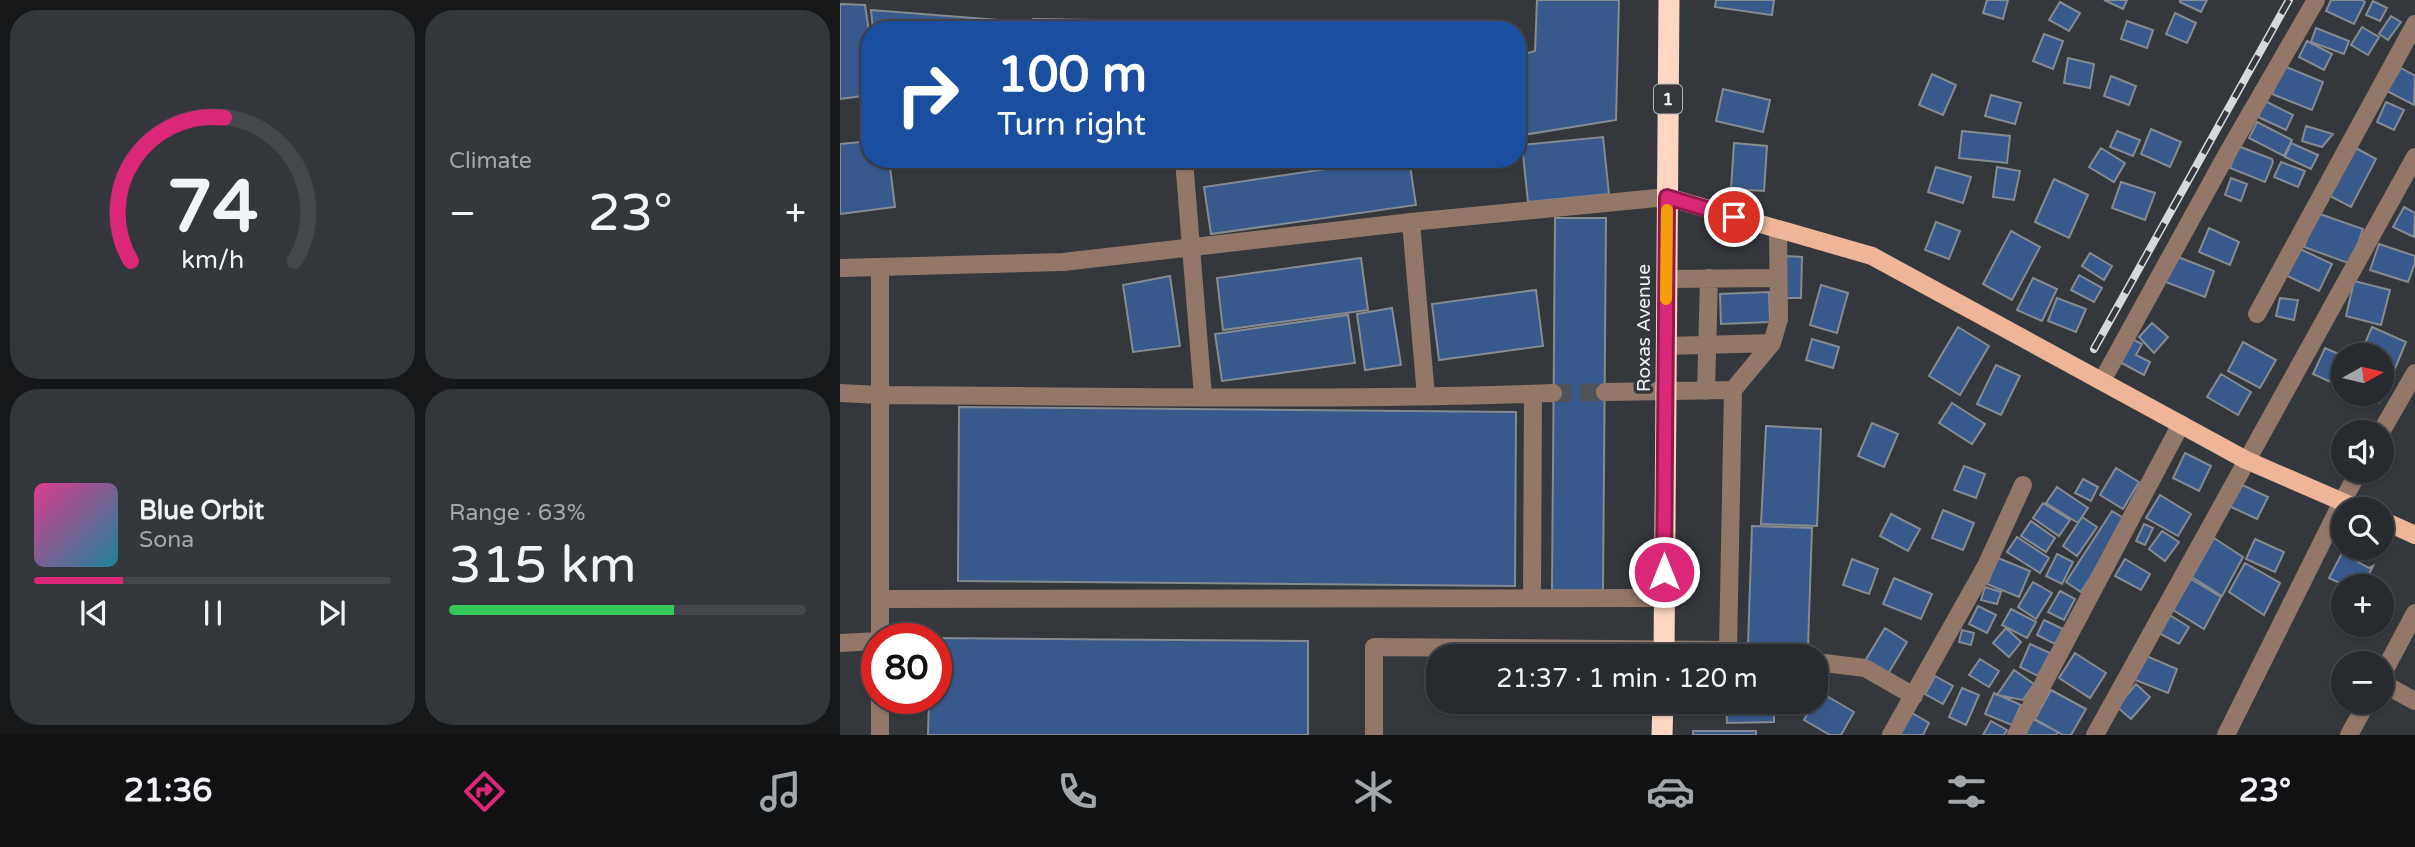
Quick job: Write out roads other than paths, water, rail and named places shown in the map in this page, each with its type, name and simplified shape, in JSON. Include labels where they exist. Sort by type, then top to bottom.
[{"type":"highway","name":"Roxas Avenue","points":[[1664,644],[1669,0]]},
{"type":"highway","points":[[1662,735],[1663,714]]},
{"type":"main road","points":[[1667,197],[1872,256],[2246,460],[2331,497]]},
{"type":"main road","points":[[2394,525],[2415,535]]},
{"type":"street","points":[[2102,381],[2227,154],[2316,0]]},
{"type":"street","points":[[2257,314],[2415,24]]},
{"type":"street","points":[[2095,735],[2415,157]]},
{"type":"street","points":[[1185,168],[1203,396]]},
{"type":"street","points":[[840,268],[880,269],[1063,261],[1411,222],[1667,197]]},
{"type":"street","points":[[1411,222],[1426,396]]},
{"type":"street","points":[[1728,644],[1733,390],[1772,343],[1779,319],[1778,230]]},
{"type":"street","points":[[879,623],[880,269]]},
{"type":"street","points":[[1706,391],[1709,278]]},
{"type":"street","points":[[1666,279],[1778,278]]},
{"type":"street","points":[[1666,346],[1772,343]]},
{"type":"street","points":[[2388,420],[2415,373]]},
{"type":"street","points":[[1605,392],[1733,390]]},
{"type":"street","points":[[840,393],[1203,396],[1553,393]]},
{"type":"street","points":[[1532,598],[1533,394]]},
{"type":"street","points":[[2016,735],[2181,424]]},
{"type":"street","points":[[1891,735],[1986,566],[2023,485]]},
{"type":"street","points":[[2226,735],[2331,524]]},
{"type":"street","points":[[880,599],[1664,598]]},
{"type":"street","points":[[2394,652],[2415,613]]},
{"type":"street","points":[[840,643],[861,641]]},
{"type":"street","points":[[1374,735],[1374,647],[1426,648]]},
{"type":"street","points":[[1828,663],[1865,668],[1914,696]]},
{"type":"street","points":[[2394,690],[2415,701]]},
{"type":"street","points":[[880,714],[880,735]]},
{"type":"street","points":[[2349,735],[2360,714]]},
{"type":"tunnel","points":[[1553,393],[1605,392]]},
{"type":"railway","points":[[2094,349],[2289,0]]}]
